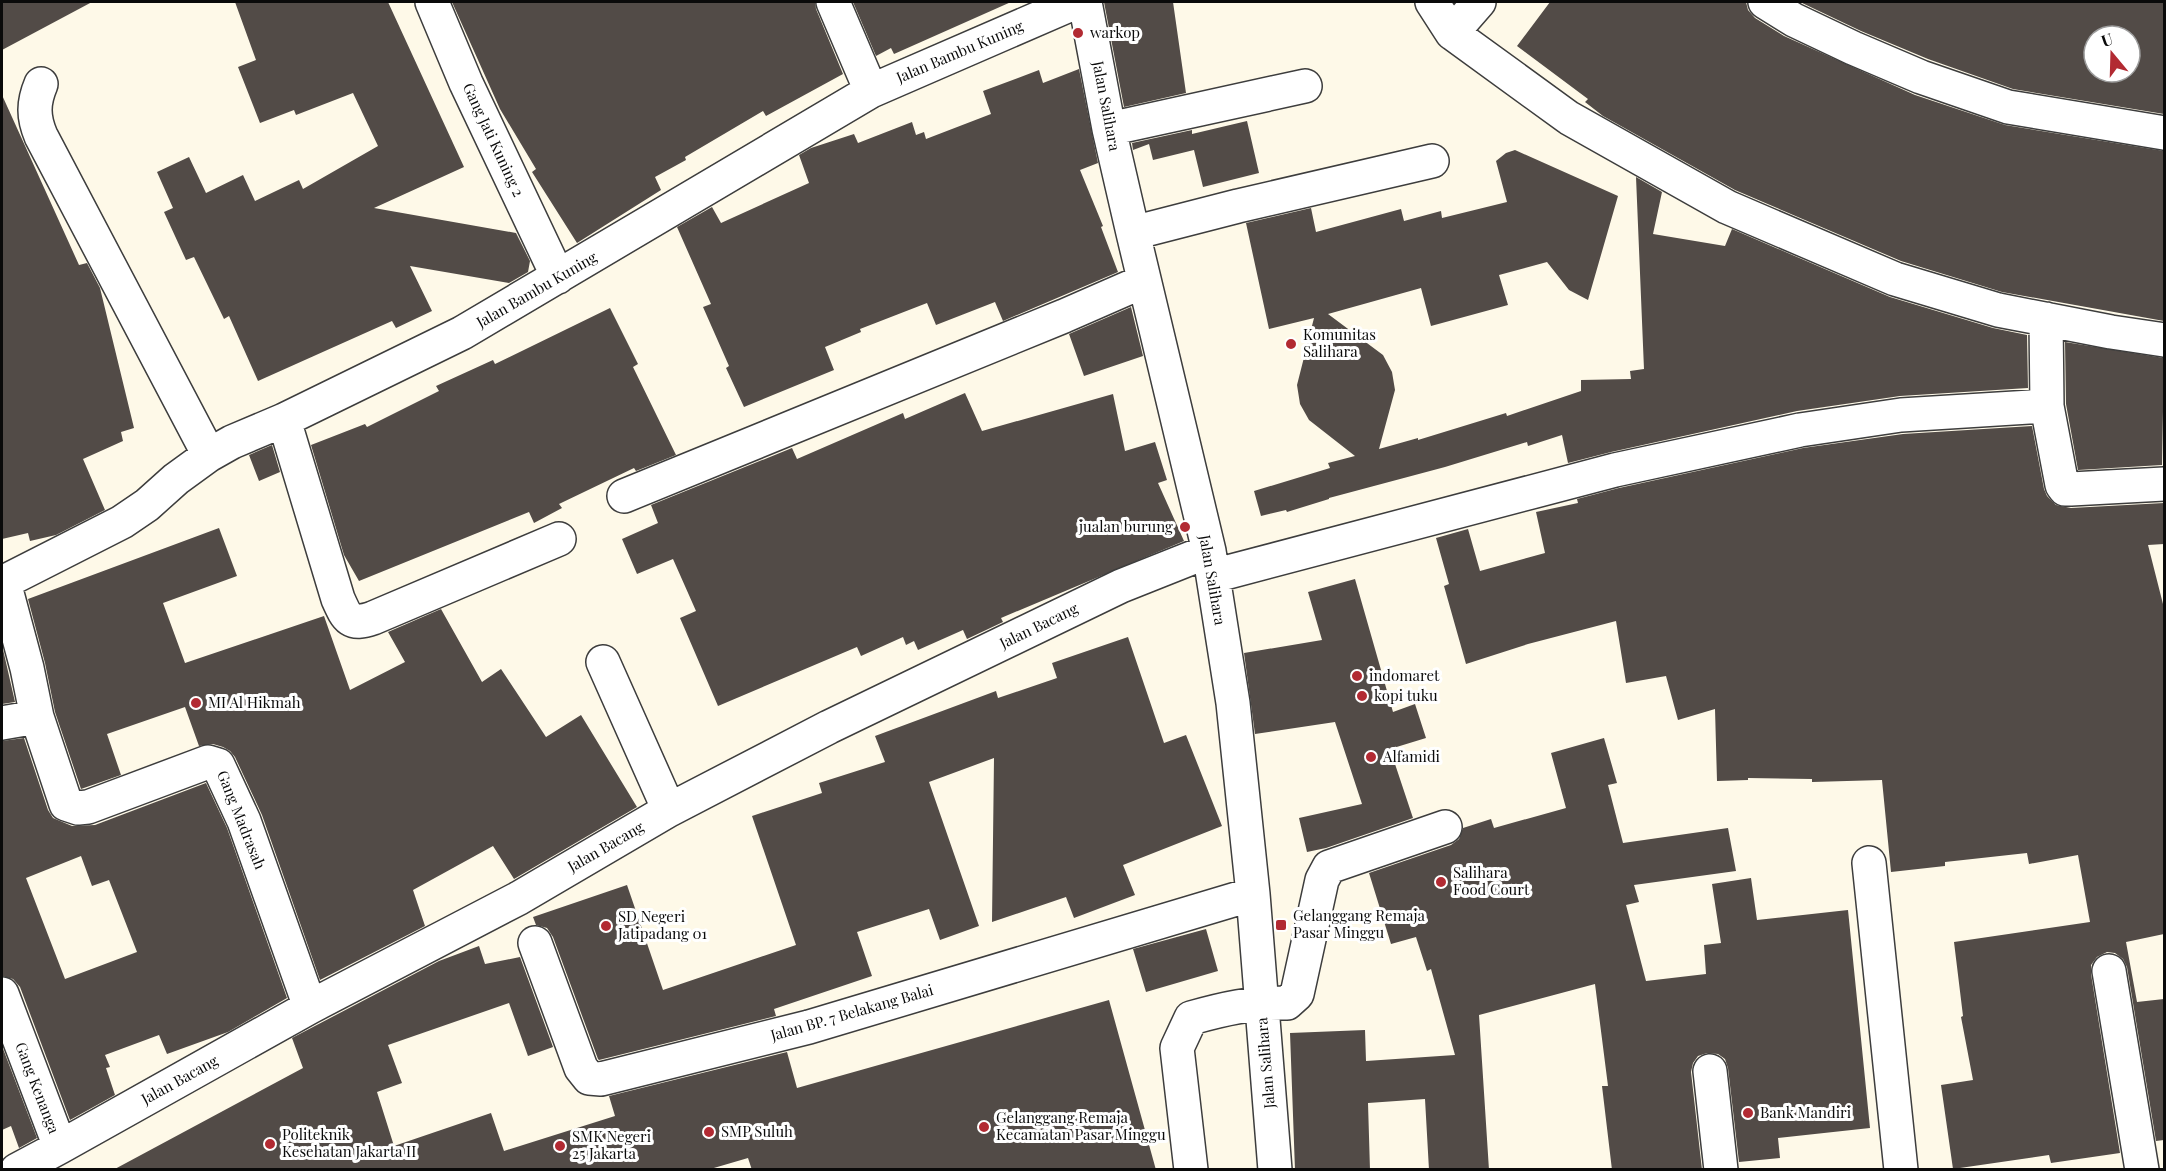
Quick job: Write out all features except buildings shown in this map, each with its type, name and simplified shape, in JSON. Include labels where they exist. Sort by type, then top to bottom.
[{"type":"street","name":"Gang Jati Kuning 2","points":[[432,2],[466,83],[558,277]]},
{"type":"street","points":[[833,2],[872,91]]},
{"type":"street","name":"Jalan Bambu Kuning","points":[[3,582],[122,522],[209,455],[247,434],[284,420],[462,333],[872,91],[1076,2]]},
{"type":"street","name":"Jalan Salihara","points":[[1085,2],[1133,233],[1211,563],[1233,703],[1253,894],[1275,1170]]},
{"type":"street","points":[[1432,2],[1452,33],[1569,118],[1727,207],[1895,279],[1998,310],[2164,340]]},
{"type":"street","points":[[1452,33],[1479,2]]},
{"type":"street","points":[[1765,2],[1794,20],[1853,48],[1921,77],[2008,107],[2164,133]]},
{"type":"street","points":[[41,84],[35,99],[34,119],[41,136],[209,455]]},
{"type":"street","points":[[1110,129],[1305,86]]},
{"type":"street","points":[[1133,233],[1432,161]]},
{"type":"street","points":[[624,496],[1144,281]]},
{"type":"street","points":[[2046,319],[2047,406],[2060,478],[2065,489],[2164,484]]},
{"type":"street","name":"Jalan Bacang","points":[[17,1170],[310,1007],[519,898],[669,810],[829,727],[1121,586],[1211,563],[1615,470],[1800,430],[1901,415],[2047,406]]},
{"type":"street","points":[[284,420],[338,599],[352,622],[364,622],[559,539]]},
{"type":"street","points":[[2,723],[37,717],[27,668],[3,582]]},
{"type":"street","points":[[603,662],[669,810]]},
{"type":"street","name":"Gang Madrasah","points":[[37,717],[66,804],[78,808],[88,807],[208,762],[218,765],[244,821],[310,1007]]},
{"type":"street","points":[[1191,1170],[1177,1048],[1191,1018],[1226,1008],[1261,1002],[1287,1003],[1297,994],[1322,880],[1329,867],[1445,827]]},
{"type":"street","points":[[1869,863],[1901,1170]]},
{"type":"street","name":"Jalan BP. 7 Belakang Balai","points":[[535,943],[581,1068],[589,1078],[601,1079],[809,1027],[1253,894]]},
{"type":"street","points":[[2109,971],[2142,1170]]},
{"type":"street","name":"Gang Kenanga","points":[[2,994],[60,1147]]},
{"type":"street","points":[[1710,1071],[1721,1170]]},
{"type":"place","name":"warkop","points":[[1078,33]]},
{"type":"place","name":"Komunitas Salihara","points":[[1291,344]]},
{"type":"place","name":"jualan burung","points":[[1185,527]]},
{"type":"place","name":"indomaret","points":[[1357,676]]},
{"type":"place","name":"kopi tuku","points":[[1362,696]]},
{"type":"place","name":"MI Al Hikmah","points":[[196,703]]},
{"type":"place","name":"Alfamidi","points":[[1371,757]]},
{"type":"place","name":"Salihara Food Court","points":[[1441,882]]},
{"type":"place","name":"Gelanggang Remaja Pasar Minggu","points":[[1281,925]]},
{"type":"place","name":"SD Negeri Jatipadang 01","points":[[606,926]]},
{"type":"place","name":"Bank Mandiri","points":[[1748,1113]]},
{"type":"place","name":"Gelanggang Remaja Kecamatan Pasar Minggu","points":[[984,1127]]},
{"type":"place","name":"SMP Suluh","points":[[709,1132]]},
{"type":"place","name":"Politeknik Kesehatan Jakarta II","points":[[270,1144]]},
{"type":"place","name":"SMK Negeri 25 Jakarta","points":[[560,1146]]}]
